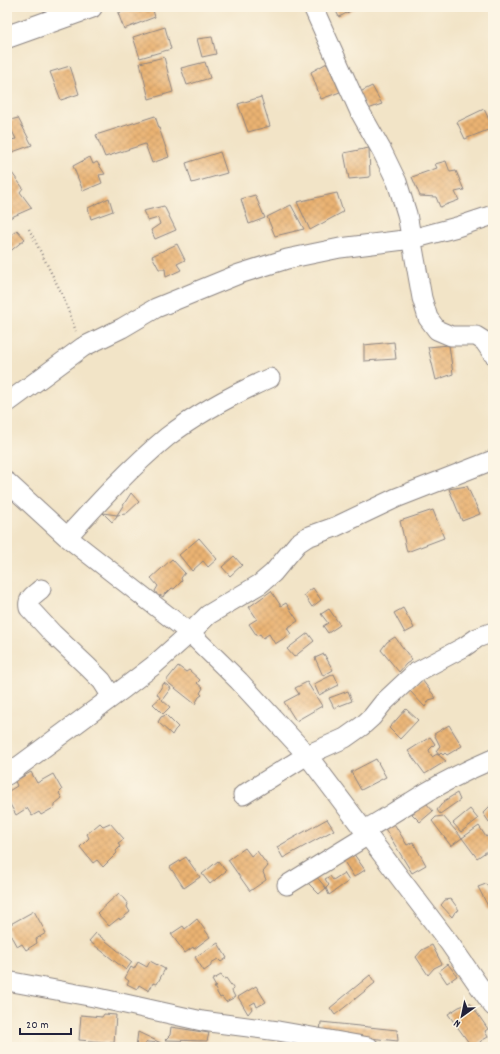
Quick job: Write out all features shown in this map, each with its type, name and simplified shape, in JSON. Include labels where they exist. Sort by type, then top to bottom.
[{"type":"street","points":[[7,37],[90,7]]},
{"type":"street","points":[[312,7],[359,110],[382,151],[397,182],[407,214],[422,298],[428,318],[437,330],[451,336],[476,336],[484,341],[493,354]]},
{"type":"street","points":[[7,403],[83,347],[122,328],[156,308],[239,274],[287,259],[340,248],[412,239],[493,216]]},
{"type":"street","points":[[67,537],[110,490],[168,437],[232,395],[270,378]]},
{"type":"street","points":[[7,775],[152,666],[190,634],[208,615],[260,584],[273,573],[298,543],[307,537],[335,527],[396,498],[493,460]]},
{"type":"street","points":[[7,482],[67,537],[190,634],[239,681],[307,755],[450,944],[493,1006]]},
{"type":"street","points":[[41,589],[30,598],[28,603],[29,608],[53,634],[102,681],[112,697]]},
{"type":"street","points":[[243,794],[307,755],[346,738],[372,717],[384,703],[415,673],[464,647],[477,638],[493,632]]},
{"type":"street","points":[[287,885],[412,801],[446,782],[493,759]]},
{"type":"street","points":[[7,981],[94,997],[202,1021],[278,1031],[368,1047]]},
{"type":"path","points":[[29,229],[62,294],[83,347]]},
{"type":"building","points":[[141,7],[152,7],[155,17],[124,29],[118,13]]},
{"type":"building","points":[[334,7],[358,7],[339,17]]},
{"type":"building","points":[[165,27],[171,49],[140,58],[133,37]]},
{"type":"building","points":[[212,37],[216,54],[202,57],[197,39]]},
{"type":"building","points":[[164,57],[173,92],[149,99],[140,63]]},
{"type":"building","points":[[205,62],[210,78],[187,85],[181,68]]},
{"type":"building","points":[[327,63],[340,92],[321,99],[311,72]]},
{"type":"building","points":[[70,66],[79,94],[61,100],[50,72]]},
{"type":"building","points":[[372,86],[382,104],[368,109],[358,93]]},
{"type":"building","points":[[261,97],[270,126],[248,132],[238,104]]},
{"type":"building","points":[[484,109],[493,128],[465,139],[457,122]]},
{"type":"building","points":[[155,116],[169,157],[152,163],[145,144],[105,157],[96,135]]},
{"type":"building","points":[[18,118],[32,145],[7,154],[7,132],[11,140],[16,139],[7,121]]},
{"type":"building","points":[[369,148],[370,177],[349,179],[344,153]]},
{"type":"building","points":[[220,152],[227,173],[192,183],[186,163]]},
{"type":"building","points":[[90,157],[93,164],[97,162],[105,174],[99,175],[102,183],[83,191],[73,166]]},
{"type":"building","points":[[446,161],[450,172],[456,171],[464,190],[455,192],[459,200],[440,207],[436,197],[420,196],[412,177],[437,168],[435,164]]},
{"type":"building","points":[[7,172],[12,173],[23,188],[20,192],[32,208],[7,219]]},
{"type":"building","points":[[337,193],[343,212],[310,230],[297,202]]},
{"type":"building","points":[[255,195],[265,218],[249,224],[241,199]]},
{"type":"building","points":[[109,198],[113,211],[91,219],[88,208]]},
{"type":"building","points":[[291,205],[304,229],[275,236],[267,217]]},
{"type":"building","points":[[164,206],[176,230],[155,239],[151,230],[160,224],[158,218],[148,221],[143,211]]},
{"type":"building","points":[[17,230],[25,239],[7,254],[7,239]]},
{"type":"building","points":[[177,244],[185,260],[177,264],[181,270],[166,277],[165,269],[159,269],[152,256]]},
{"type":"building","points":[[394,342],[396,359],[364,361],[364,345]]},
{"type":"building","points":[[449,345],[453,374],[436,380],[428,347]]},
{"type":"building","points":[[467,486],[480,514],[462,521],[449,489]]},
{"type":"building","points":[[131,493],[139,502],[126,514],[117,515]]},
{"type":"building","points":[[433,510],[444,538],[407,552],[400,521]]},
{"type":"building","points":[[103,513],[117,515],[117,516],[112,522]]},
{"type":"building","points":[[199,538],[217,559],[208,567],[203,561],[192,571],[179,555]]},
{"type":"building","points":[[234,556],[242,565],[230,576],[222,567]]},
{"type":"building","points":[[172,559],[185,573],[181,578],[182,581],[174,589],[172,588],[166,594],[165,593],[163,597],[160,595],[159,598],[155,596],[157,594],[155,591],[158,586],[151,578]]},
{"type":"building","points":[[313,588],[321,600],[312,607],[304,595]]},
{"type":"building","points":[[271,591],[281,606],[286,603],[298,621],[287,628],[291,634],[275,644],[269,634],[263,638],[260,634],[257,636],[249,624],[257,619],[249,607]]},
{"type":"building","points":[[403,608],[414,628],[405,633],[394,613]]},
{"type":"building","points":[[329,609],[340,625],[328,633],[323,626],[328,623],[321,614]]},
{"type":"building","points":[[308,633],[314,641],[294,657],[287,649]]},
{"type":"building","points":[[395,637],[412,660],[399,672],[381,650],[387,642]]},
{"type":"building","points":[[324,654],[333,670],[323,676],[315,658]]},
{"type":"building","points":[[178,666],[186,672],[189,670],[200,680],[197,683],[203,688],[200,693],[202,695],[195,704],[166,681]]},
{"type":"building","points":[[334,674],[339,685],[319,695],[314,684]]},
{"type":"building","points":[[422,680],[436,698],[429,700],[425,707],[409,690],[414,684]]},
{"type":"building","points":[[307,682],[322,706],[296,721],[284,702],[299,694],[295,688]]},
{"type":"building","points":[[164,683],[171,688],[162,700],[170,707],[163,714],[153,704],[160,698],[157,694]]},
{"type":"building","points":[[348,691],[352,701],[334,708],[329,698]]},
{"type":"building","points":[[406,709],[418,720],[400,739],[389,728]]},
{"type":"building","points":[[166,715],[178,727],[172,735],[158,722],[161,717]]},
{"type":"building","points":[[449,725],[462,746],[447,755],[445,753],[443,755],[441,753],[439,755],[436,751],[440,746],[434,734]]},
{"type":"building","points":[[430,737],[435,744],[429,750],[432,757],[437,754],[446,761],[425,774],[408,751]]},
{"type":"building","points":[[376,759],[386,777],[361,790],[351,772]]},
{"type":"building","points":[[31,772],[37,783],[53,774],[62,790],[59,793],[62,798],[55,804],[55,807],[41,815],[39,812],[32,816],[27,808],[16,815],[7,799],[7,792],[17,786],[15,781]]},
{"type":"building","points":[[457,793],[460,800],[440,814],[437,810],[444,801]]},
{"type":"building","points":[[426,803],[433,811],[420,822],[412,814]]},
{"type":"building","points":[[493,803],[493,818],[489,822],[483,813]]},
{"type":"building","points":[[470,809],[478,819],[461,832],[453,823]]},
{"type":"building","points":[[443,816],[462,838],[451,846],[432,821],[436,817]]},
{"type":"building","points":[[327,819],[334,830],[283,858],[277,847]]},
{"type":"building","points":[[393,822],[407,845],[413,842],[426,865],[412,873],[384,827]]},
{"type":"building","points":[[100,823],[103,826],[110,823],[124,839],[118,843],[120,847],[116,851],[117,853],[103,867],[97,860],[93,863],[80,847],[89,838],[87,834]]},
{"type":"building","points":[[479,826],[486,837],[493,832],[493,847],[477,858],[462,838]]},
{"type":"building","points":[[245,848],[251,856],[257,851],[268,866],[263,872],[266,880],[250,891],[228,860]]},
{"type":"building","points":[[351,850],[365,870],[354,877],[341,857]]},
{"type":"building","points":[[186,857],[200,877],[184,888],[170,867]]},
{"type":"building","points":[[218,861],[226,871],[210,884],[202,874]]},
{"type":"building","points":[[344,873],[349,881],[329,895],[326,888],[329,885],[325,879],[330,876],[333,880]]},
{"type":"building","points":[[315,875],[326,888],[319,894],[307,882]]},
{"type":"building","points":[[486,884],[493,894],[493,906],[489,908],[478,887]]},
{"type":"building","points":[[119,893],[128,904],[127,907],[130,912],[109,926],[97,913]]},
{"type":"building","points":[[451,899],[459,910],[455,912],[452,917],[441,905],[445,900]]},
{"type":"building","points":[[34,911],[46,933],[36,939],[37,943],[26,950],[22,944],[17,947],[7,929],[7,926]]},
{"type":"building","points":[[197,919],[210,937],[194,949],[193,947],[185,953],[171,934],[183,926],[185,929]]},
{"type":"building","points":[[96,933],[132,962],[126,970],[89,941]]},
{"type":"building","points":[[218,943],[227,958],[221,962],[218,959],[211,963],[211,966],[204,971],[195,957]]},
{"type":"building","points":[[432,945],[442,964],[434,968],[428,975],[416,957],[422,950]]},
{"type":"building","points":[[150,961],[165,969],[157,984],[153,983],[149,991],[139,985],[137,989],[127,984],[129,981],[125,978],[131,967],[134,969],[138,962],[147,967]]},
{"type":"building","points":[[448,964],[457,976],[447,983],[439,971]]},
{"type":"building","points":[[221,975],[224,979],[226,978],[233,988],[232,991],[235,997],[226,1002],[222,997],[220,998],[212,980]]},
{"type":"building","points":[[370,975],[375,983],[335,1015],[330,1008]]},
{"type":"building","points":[[256,986],[266,1002],[257,1007],[255,1002],[250,1005],[252,1009],[248,1014],[238,997]]},
{"type":"building","points":[[470,1003],[488,1029],[485,1031],[488,1037],[475,1047],[472,1047],[448,1014],[459,1007]]},
{"type":"building","points":[[104,1014],[116,1015],[114,1043],[79,1040],[81,1015],[102,1017]]},
{"type":"building","points":[[321,1022],[397,1030],[398,1041],[320,1033]]},
{"type":"building","points":[[171,1027],[209,1033],[207,1041],[165,1040],[170,1035]]},
{"type":"building","points":[[138,1032],[161,1043],[147,1042],[143,1047],[136,1047]]},
{"type":"building","points":[[228,1044],[243,1046],[243,1047],[228,1047]]}]
